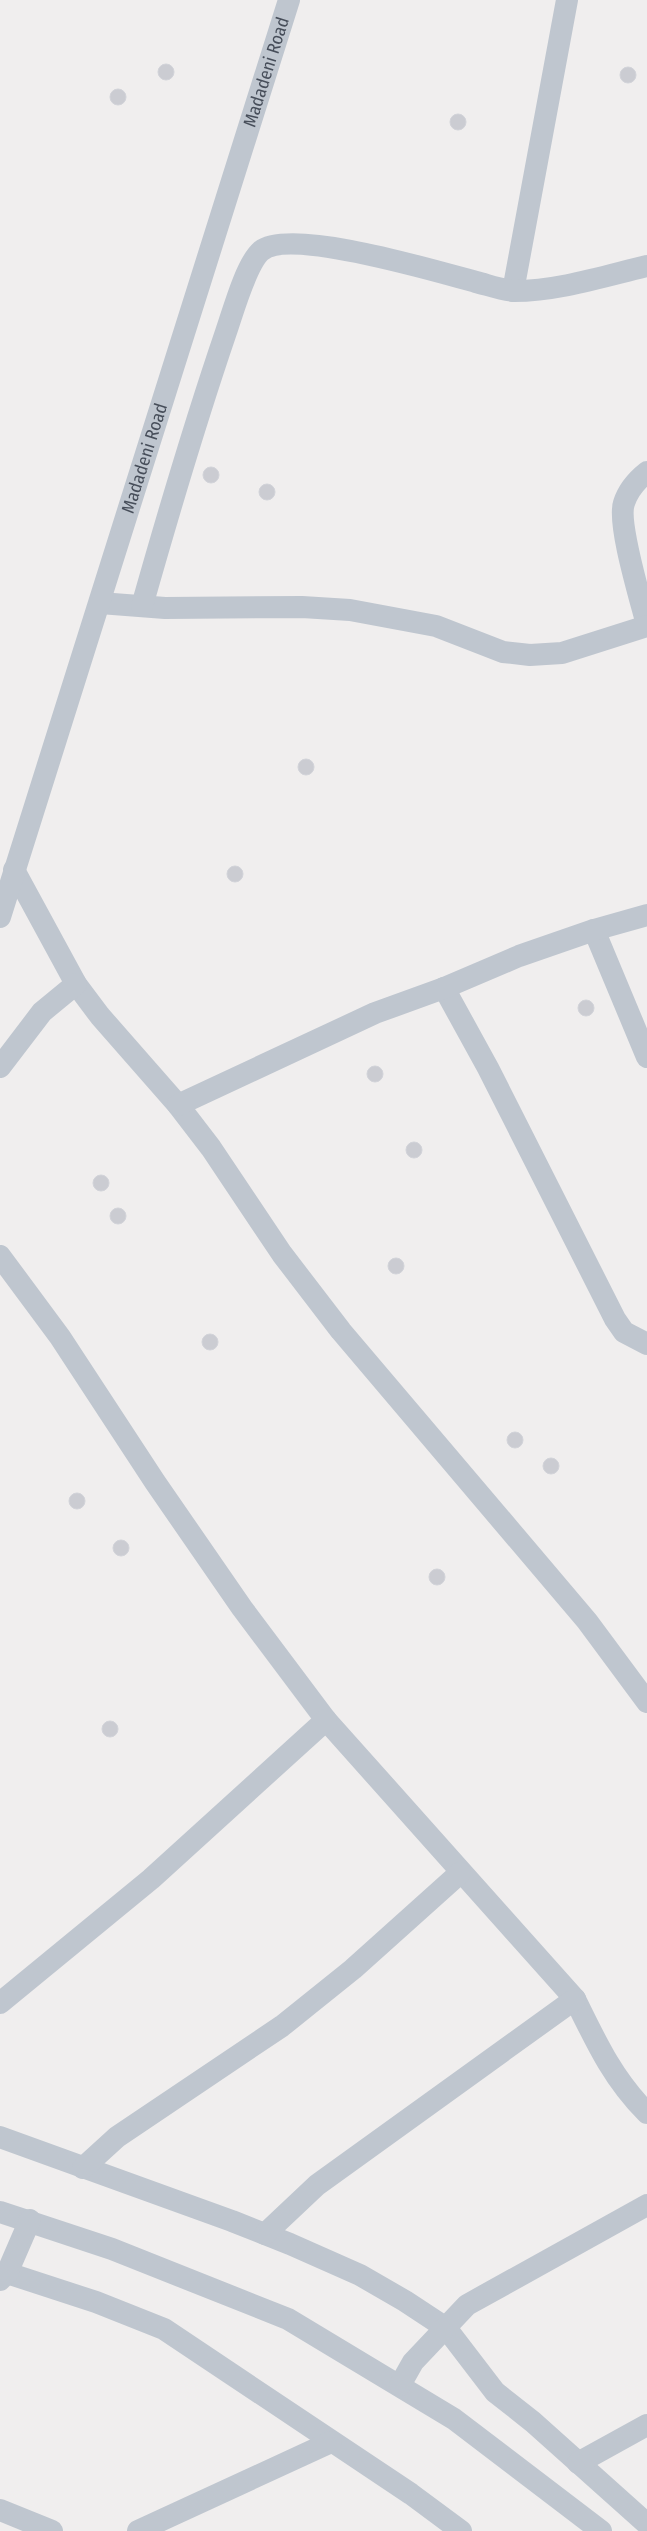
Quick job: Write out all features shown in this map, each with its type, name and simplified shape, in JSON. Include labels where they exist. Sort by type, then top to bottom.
[{"type":"street","name":"Madadeni Road","points":[[0,917],[289,0]]},
{"type":"street","points":[[513,291],[567,0]]},
{"type":"street","points":[[142,606],[190,438],[242,289],[253,263],[262,250],[275,245],[318,246],[360,253],[513,291],[555,286],[647,266]]},
{"type":"street","points":[[100,602],[142,606],[302,607],[350,610],[436,626],[503,652],[530,655],[562,653],[647,625],[624,526],[623,504],[637,481],[647,472]]},
{"type":"street","points":[[14,870],[76,984],[118,1037],[178,1104],[211,1148],[282,1254],[341,1331],[587,1621],[647,1702]]},
{"type":"street","points":[[178,1104],[374,1013],[444,988],[519,956],[594,930],[647,915]]},
{"type":"street","points":[[594,930],[647,1057]]},
{"type":"street","points":[[0,1067],[42,1012],[76,984]]},
{"type":"street","points":[[444,988],[493,1076],[549,1193],[615,1319],[624,1332],[647,1344]]},
{"type":"street","points":[[0,1256],[60,1337],[155,1482],[242,1608],[326,1720],[379,1778],[460,1873],[575,1999],[601,2053],[626,2092],[647,2113]]},
{"type":"street","points":[[0,2003],[151,1879],[326,1720]]},
{"type":"street","points":[[83,2168],[117,2137],[282,2026],[353,1969],[460,1873]]},
{"type":"street","points":[[265,2234],[317,2185],[575,1999]]},
{"type":"street","points":[[0,2137],[265,2234],[360,2275],[405,2300],[446,2328],[496,2392],[533,2422],[647,2524]]},
{"type":"street","points":[[400,2385],[413,2362],[446,2328],[454,2316],[482,2295],[647,2205]]},
{"type":"street","points":[[0,2212],[30,2220],[189,2278],[288,2319],[400,2385],[491,2446],[601,2531]]},
{"type":"street","points":[[30,2220],[3,2277],[96,2302],[164,2329],[410,2494],[461,2531]]},
{"type":"street","points":[[578,2463],[647,2425]]},
{"type":"street","points":[[138,2531],[331,2442]]},
{"type":"street","points":[[0,2510],[52,2531]]},
{"type":"building","points":[[166,64],[172,66],[174,72],[172,78],[166,80],[160,78],[158,72],[160,66]]},
{"type":"building","points":[[628,67],[634,69],[636,75],[634,81],[628,83],[622,81],[620,75],[622,69]]},
{"type":"building","points":[[118,89],[124,91],[126,97],[124,103],[118,105],[112,103],[110,97],[112,91]]},
{"type":"building","points":[[458,114],[464,116],[466,122],[464,128],[458,130],[452,128],[450,122],[452,116]]},
{"type":"building","points":[[211,467],[217,469],[219,475],[217,481],[211,483],[205,481],[203,475],[205,469]]},
{"type":"building","points":[[267,484],[273,486],[275,492],[273,498],[267,500],[261,498],[259,492],[261,486]]},
{"type":"building","points":[[306,759],[312,761],[314,767],[312,773],[306,775],[300,773],[298,767],[300,761]]},
{"type":"building","points":[[235,866],[241,868],[243,874],[241,880],[235,882],[229,880],[227,874],[229,868]]},
{"type":"building","points":[[586,1000],[592,1002],[594,1008],[592,1014],[586,1016],[580,1014],[578,1008],[580,1002]]},
{"type":"building","points":[[375,1066],[381,1068],[383,1074],[381,1080],[375,1082],[369,1080],[367,1074],[369,1068]]},
{"type":"building","points":[[414,1142],[420,1144],[422,1150],[420,1156],[414,1158],[408,1156],[406,1150],[408,1144]]},
{"type":"building","points":[[101,1175],[107,1177],[109,1183],[107,1189],[101,1191],[95,1189],[93,1183],[95,1177]]},
{"type":"building","points":[[118,1208],[124,1210],[126,1216],[124,1222],[118,1224],[112,1222],[110,1216],[112,1210]]},
{"type":"building","points":[[396,1258],[402,1260],[404,1266],[402,1272],[396,1274],[390,1272],[388,1266],[390,1260]]},
{"type":"building","points":[[210,1334],[216,1336],[218,1342],[216,1348],[210,1350],[204,1348],[202,1342],[204,1336]]},
{"type":"building","points":[[515,1432],[521,1434],[523,1440],[521,1446],[515,1448],[509,1446],[507,1440],[509,1434]]},
{"type":"building","points":[[551,1458],[557,1460],[559,1466],[557,1472],[551,1474],[545,1472],[543,1466],[545,1460]]},
{"type":"building","points":[[77,1493],[83,1495],[85,1501],[83,1507],[77,1509],[71,1507],[69,1501],[71,1495]]},
{"type":"building","points":[[121,1540],[127,1542],[129,1548],[127,1554],[121,1556],[115,1554],[113,1548],[115,1542]]},
{"type":"building","points":[[437,1569],[443,1571],[445,1577],[443,1583],[437,1585],[431,1583],[429,1577],[431,1571]]},
{"type":"building","points":[[110,1721],[116,1723],[118,1729],[116,1735],[110,1737],[104,1735],[102,1729],[104,1723]]}]
